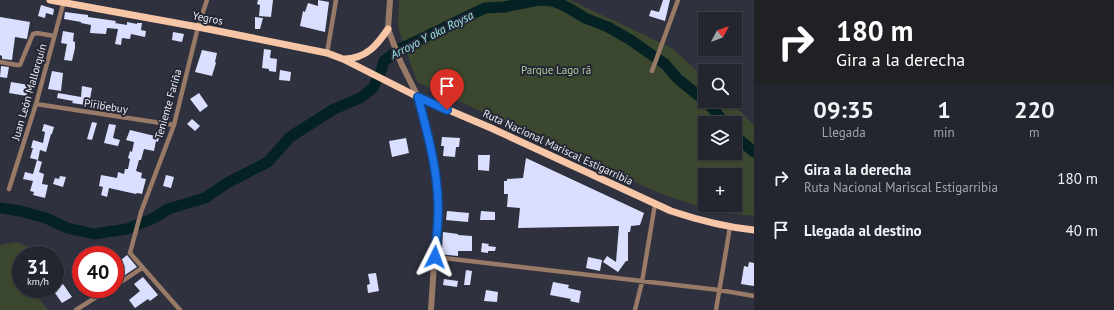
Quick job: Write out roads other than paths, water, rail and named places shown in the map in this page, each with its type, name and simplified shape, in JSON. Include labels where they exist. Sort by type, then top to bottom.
[{"type":"main road","name":"Yegros","points":[[50,0],[64,1],[327,53],[343,58],[359,67]]},
{"type":"main road","points":[[343,58],[356,58],[362,56],[378,43],[388,29]]},
{"type":"main road","name":"Ruta Nacional Mariscal Estigarribia","points":[[359,67],[418,97],[491,128],[655,204],[698,220],[730,227],[754,230]]},
{"type":"street","name":"Teniente Fariña","points":[[180,310],[142,268],[130,252],[141,212],[174,125],[198,27],[207,0]]},
{"type":"street","points":[[327,53],[336,0]]},
{"type":"street","points":[[390,0],[388,29],[401,63],[418,97],[430,144],[435,174],[438,203],[431,310]]},
{"type":"street","points":[[652,71],[678,0]]},
{"type":"street","name":"Juan León Mallorquín","points":[[9,189],[36,104],[64,1]]},
{"type":"street","points":[[0,62],[20,65],[33,34],[37,33],[54,36]]},
{"type":"street","name":"Piribebuy","points":[[36,104],[174,125]]},
{"type":"street","points":[[635,310],[642,282],[655,204]]},
{"type":"street","points":[[716,310],[730,227]]},
{"type":"street","points":[[435,257],[719,290],[754,296]]},
{"type":"street","points":[[124,280],[142,268]]},
{"type":"street","points":[[76,310],[95,298]]},
{"type":"waterway","name":"Arroyo Y aka Roysa","points":[[0,208],[20,211],[46,218],[67,228],[94,234],[127,229],[154,218],[168,209],[205,198],[227,183],[268,162],[290,137],[334,109],[360,98],[373,88],[384,61],[400,49],[485,8],[504,7],[539,0],[553,1],[567,7],[585,18],[608,27],[629,39],[665,64],[678,79],[698,95]]},
{"type":"waterway","name":"Arroyo Y aka Roysa","points":[[713,108],[719,116]]},
{"type":"waterway","name":"Arroyo Y aka Roysa","points":[[742,142],[754,152]]},
{"type":"park label","name":"Parque Lago rã","points":[[556,70]]}]
